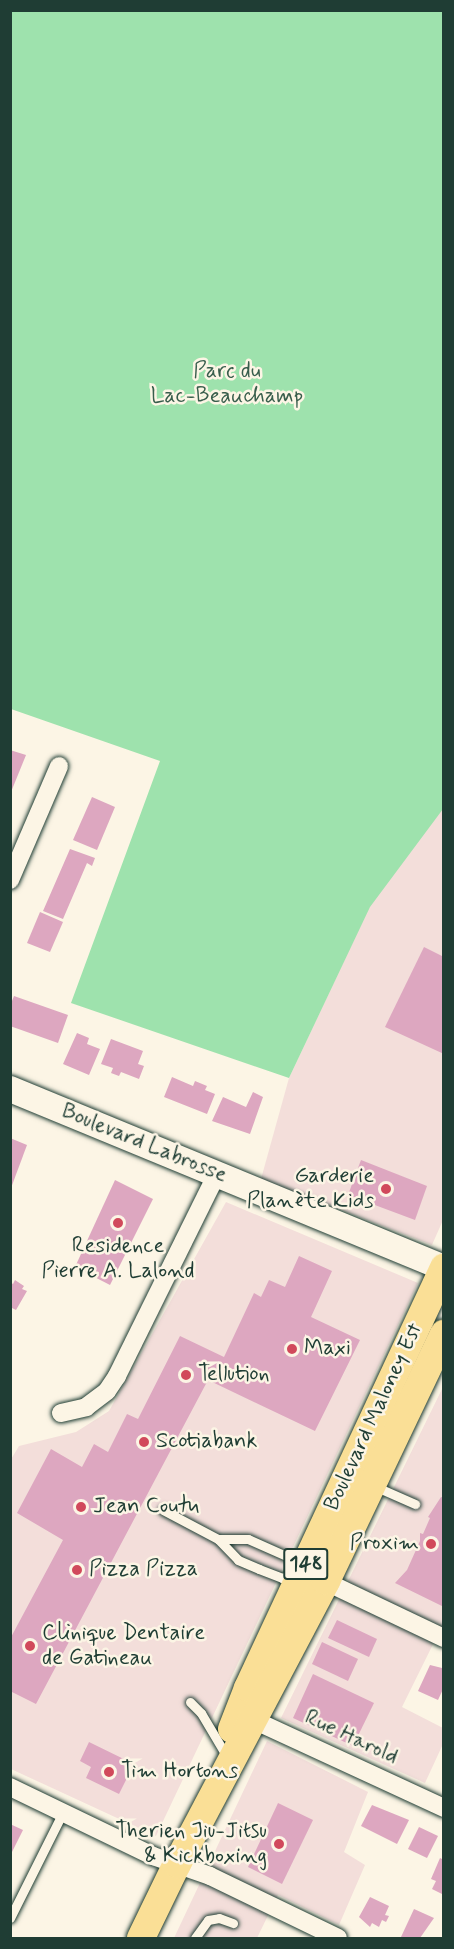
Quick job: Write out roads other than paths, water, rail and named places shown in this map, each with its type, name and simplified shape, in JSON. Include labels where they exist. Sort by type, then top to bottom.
[{"type":"main road","name":"Boulevard Labrosse","points":[[10,1089],[443,1268]]},
{"type":"main road","name":"Boulevard Maloney Est","points":[[141,1938],[246,1716],[443,1268]]},
{"type":"main road","name":"Boulevard Maloney Est","points":[[308,1574],[372,1485],[444,1334]]},
{"type":"main road","name":"Boulevard Maloney Est","points":[[177,1864],[223,1750],[246,1716]]},
{"type":"street","points":[[10,880],[59,766]]},
{"type":"street","points":[[61,1413],[86,1407],[107,1391],[117,1376],[217,1174]]},
{"type":"street","points":[[308,1574],[444,1638]]},
{"type":"street","name":"Rue Harold","points":[[246,1716],[444,1808]]},
{"type":"street","points":[[10,1787],[153,1856],[210,1876],[338,1938]]},
{"type":"lane","points":[[372,1485],[415,1504]]},
{"type":"lane","points":[[163,1510],[218,1539],[238,1560],[282,1578],[308,1574]]},
{"type":"lane","points":[[218,1539],[248,1539],[293,1559],[308,1574]]},
{"type":"lane","points":[[190,1702],[201,1713],[223,1750]]},
{"type":"lane","points":[[10,1918],[63,1812]]},
{"type":"lane","points":[[195,1938],[208,1920],[219,1918],[233,1923]]},
{"type":"place","name":"Garderie Planète Kids","points":[[386,1189]]},
{"type":"place","name":"Residence Pierre A. Lalond","points":[[118,1223]]},
{"type":"place","name":"Maxi","points":[[292,1349]]},
{"type":"place","name":"Tellution","points":[[186,1375]]},
{"type":"place","name":"Scotiabank","points":[[144,1442]]},
{"type":"place","name":"Jean Coutu","points":[[81,1507]]},
{"type":"place","name":"Proxim","points":[[431,1544]]},
{"type":"place","name":"Pizza Pizza","points":[[77,1570]]},
{"type":"place","name":"Clinique Dentaire de Gatineau","points":[[30,1646]]},
{"type":"place","name":"Tim Hortons","points":[[109,1772]]},
{"type":"place","name":"Therien Jiu-Jitsu & Kickboxing","points":[[279,1844]]},
{"type":"park label","name":"Parc du Lac-Beauchamp","points":[[227,384]]}]
